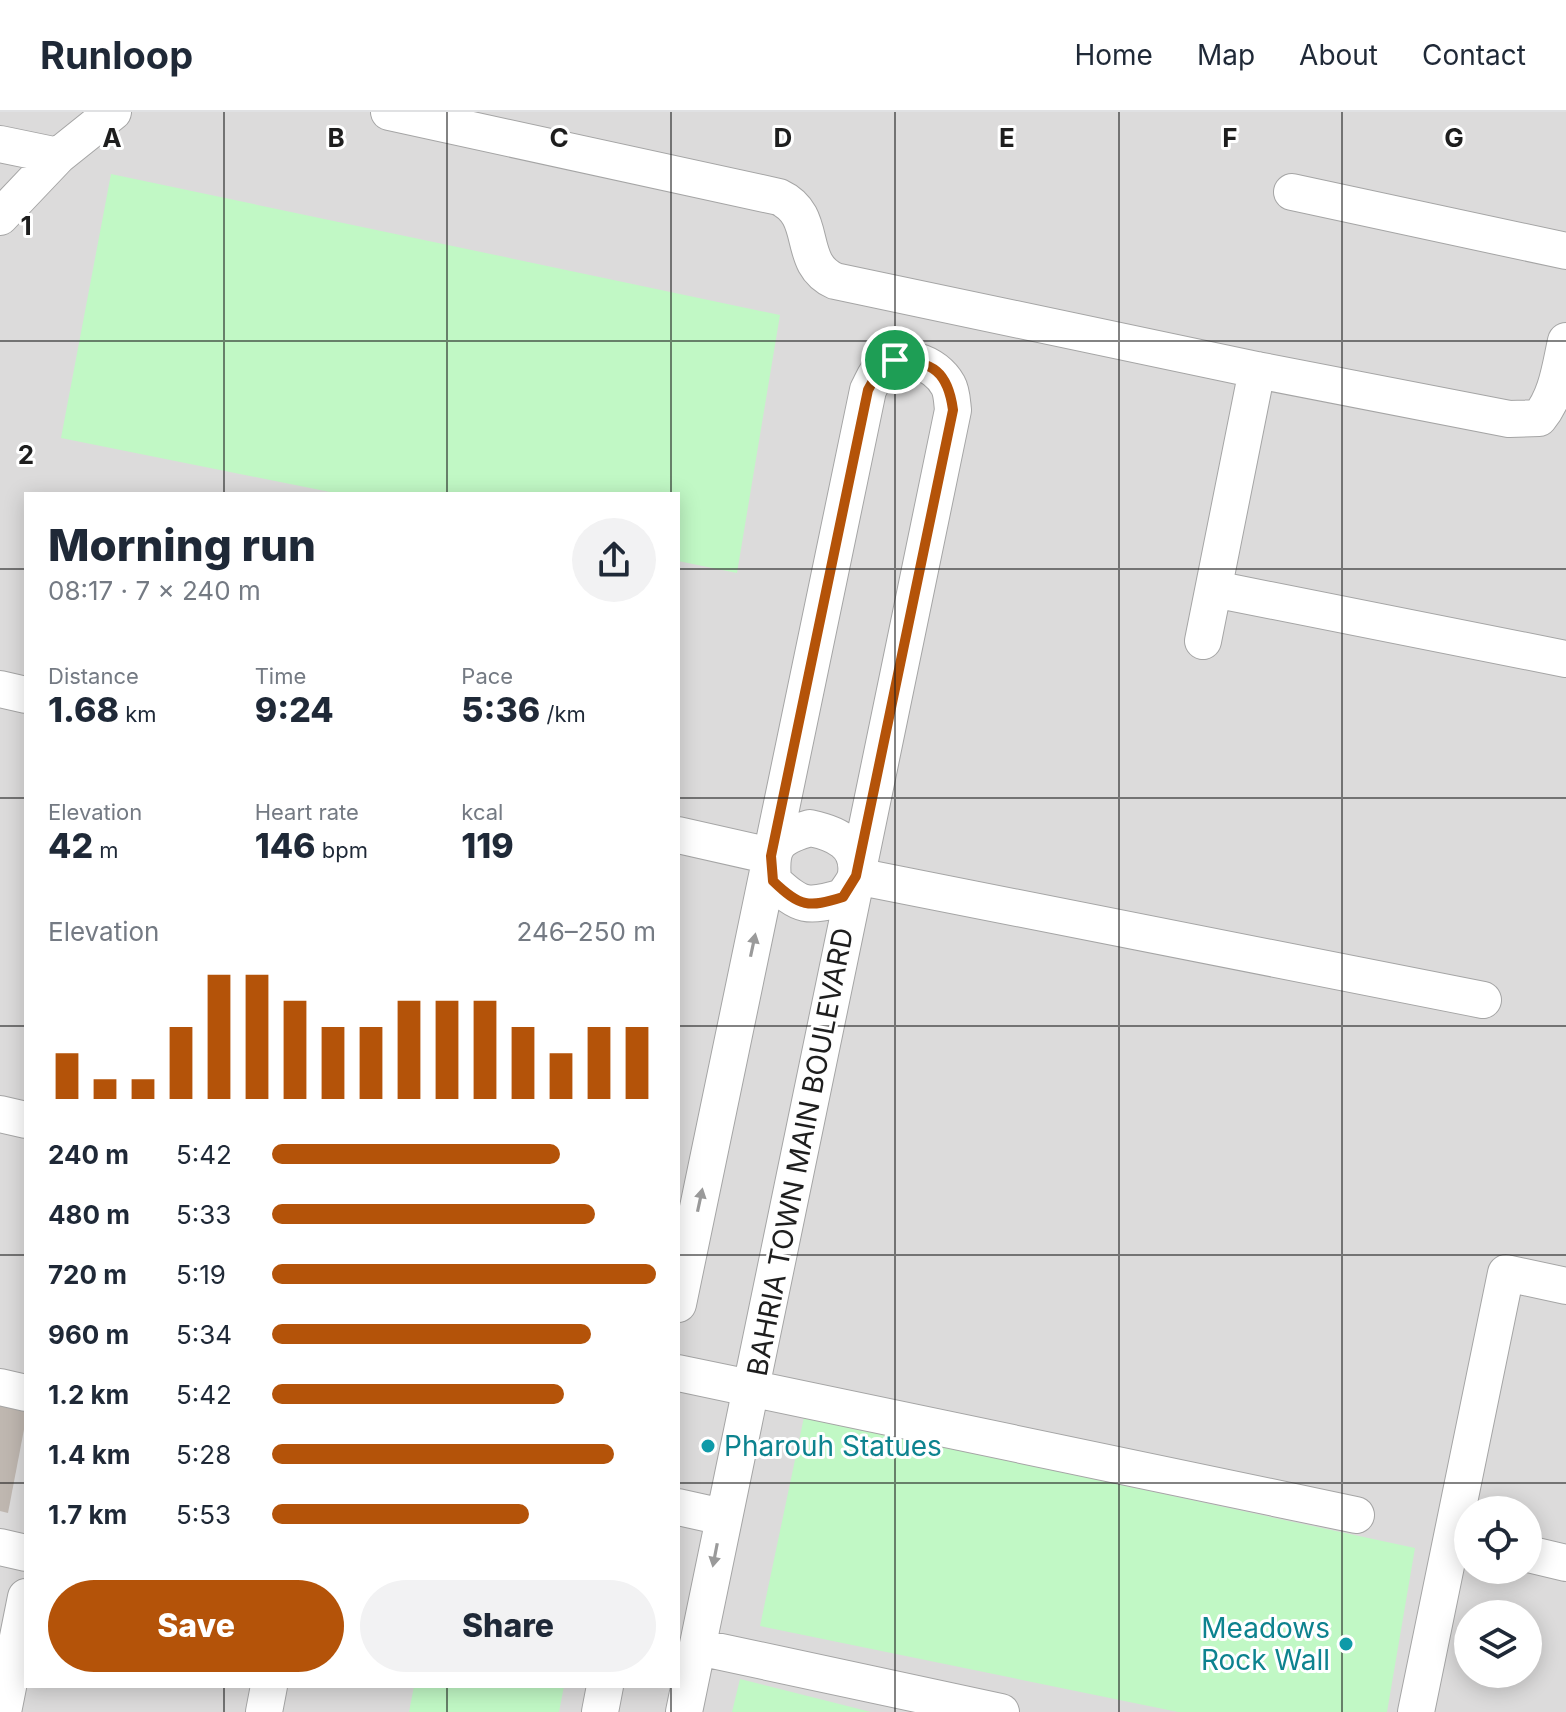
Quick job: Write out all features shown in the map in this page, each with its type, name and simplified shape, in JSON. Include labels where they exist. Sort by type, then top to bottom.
[{"type":"street","points":[[0,217],[58,156],[113,112]]},
{"type":"street","points":[[389,112],[779,197],[793,204],[801,217],[814,264],[821,274],[835,281],[1257,370],[1525,420],[1539,418],[1548,407],[1555,392],[1566,341]]},
{"type":"street","points":[[0,144],[58,156]]},
{"type":"street","points":[[1292,192],[1566,251]]},
{"type":"street","name":"BAHRIA TOWN MAIN BOULEVARD","points":[[680,1294],[868,390],[879,370],[895,360],[918,361],[938,372],[950,387],[953,410],[684,1712]]},
{"type":"street","points":[[1203,641],[1257,370]]},
{"type":"street","points":[[1214,589],[1566,659]]},
{"type":"street","points":[[0,689],[24,695]]},
{"type":"street","points":[[810,828],[835,834],[854,852],[856,876],[843,897],[818,905],[792,899],[773,881],[771,856],[785,836],[810,828]]},
{"type":"street","points":[[680,835],[771,856]]},
{"type":"street","points":[[856,876],[1483,1000]]},
{"type":"street","points":[[0,1114],[24,1120]]},
{"type":"street","points":[[1467,1496],[1506,1273],[1566,1286]]},
{"type":"street","points":[[680,1373],[1356,1515]]},
{"type":"street","points":[[0,1387],[24,1393]]},
{"type":"street","points":[[680,1507],[723,1517]]},
{"type":"street","points":[[0,1547],[24,1553]]},
{"type":"street","points":[[1542,1557],[1566,1563]]},
{"type":"street","points":[[1416,1712],[1454,1563]]},
{"type":"street","points":[[3,1712],[24,1607]]},
{"type":"street","points":[[698,1647],[1001,1712]]},
{"type":"street","points":[[264,1712],[269,1688]]},
{"type":"street","points":[[600,1712],[605,1688]]},
{"type":"shaded area","points":[[0,112],[1566,112],[1566,1712],[0,1712]]},
{"type":"green space","points":[[111,174],[780,315],[737,573],[680,561],[680,492],[330,492],[61,438]]},
{"type":"green space","points":[[804,1417],[1415,1548],[1387,1712],[1178,1712],[760,1626]]},
{"type":"green space","points":[[740,1679],[871,1712],[732,1712]]},
{"type":"green space","points":[[414,1688],[564,1688],[559,1712],[409,1712]]},
{"type":"building","points":[[0,1398],[24,1403],[24,1429],[8,1513],[0,1511]]},
{"type":"place","name":"Pharouh Statues","points":[[708,1446]]},
{"type":"place","name":"Meadows Rock Wall","points":[[1346,1644]]},
{"type":"route","points":[[895,360],[918,361],[938,372],[950,387],[953,410],[856,876],[843,897],[818,905],[792,899],[773,881],[771,856],[868,390],[879,370],[895,360]]}]
